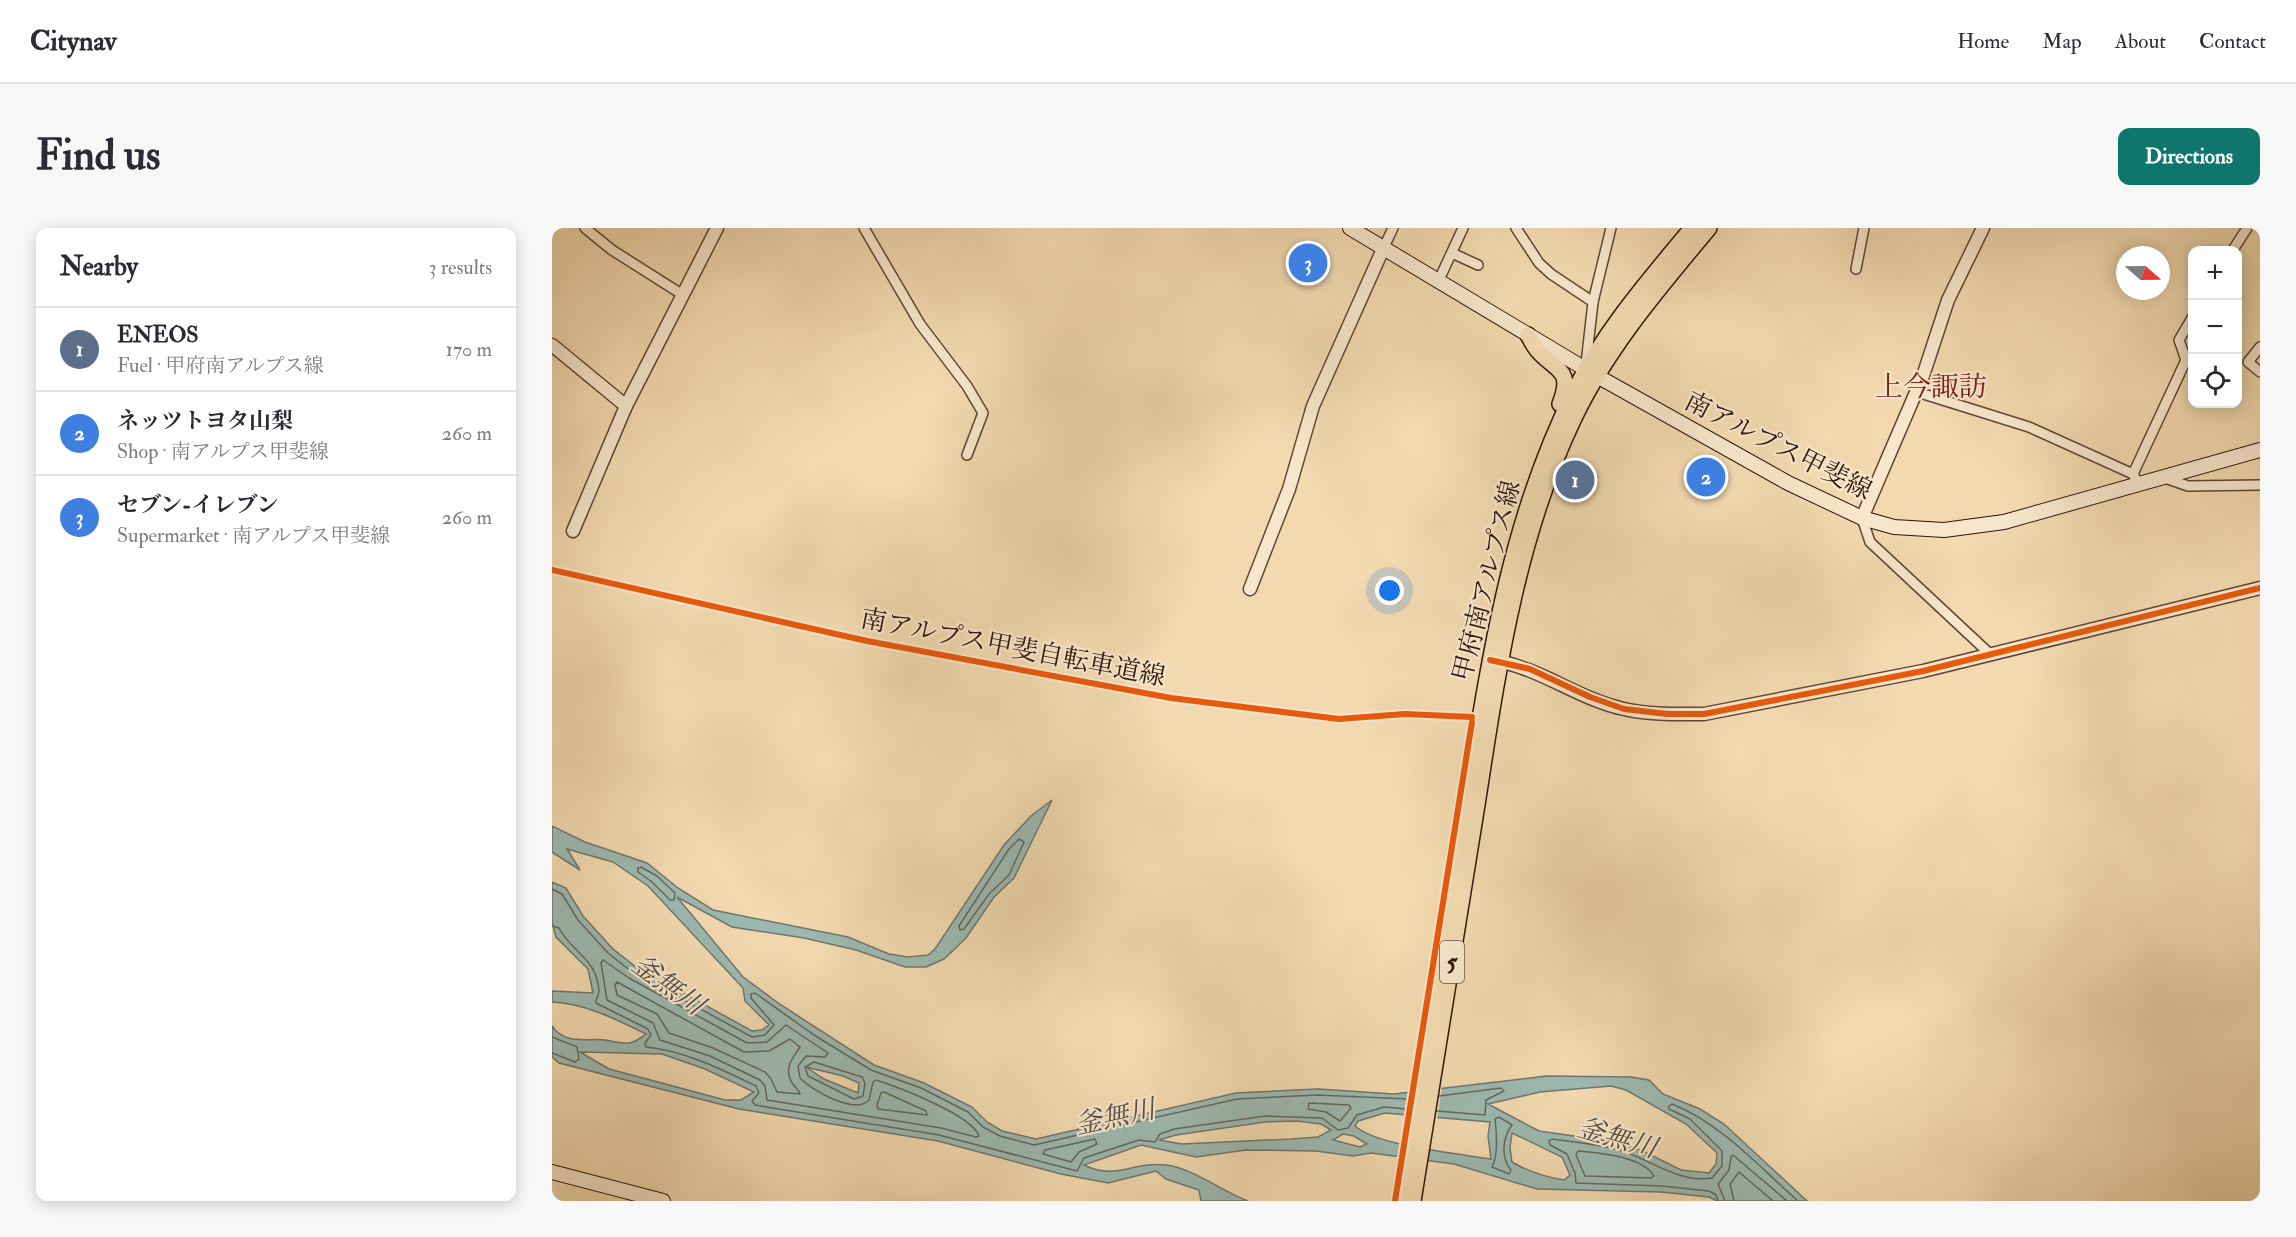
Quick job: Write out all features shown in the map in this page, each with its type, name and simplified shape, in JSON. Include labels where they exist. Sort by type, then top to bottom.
[{"type":"main road","name":"南アルプス甲斐線","points":[[1350,228],[1592,373],[1788,483],[1862,518],[1914,529],[1975,528],[2136,479],[2164,477],[2260,450]]},
{"type":"main road","name":"甲府南アルプス線","points":[[1401,1201],[1515,544],[1538,472],[1620,317],[1692,228]]},
{"type":"main road","name":"甲府南アルプス線","points":[[1495,661],[1532,526],[1592,373],[1709,228]]},
{"type":"main road","points":[[1528,335],[1539,352],[1558,366],[1566,383],[1544,442],[1538,472]]},
{"type":"main road","name":"甲府南アルプス線","points":[[1413,1201],[1485,722]]},
{"type":"main road","points":[[552,1172],[663,1201]]},
{"type":"street","points":[[585,228],[612,250],[683,296]]},
{"type":"street","points":[[573,531],[626,406],[717,228]]},
{"type":"street","points":[[864,228],[897,289],[968,386],[983,412],[967,455]]},
{"type":"street","points":[[1250,590],[1289,489],[1313,406],[1393,228]]},
{"type":"street","points":[[1438,282],[1464,228]]},
{"type":"street","points":[[1516,228],[1539,263],[1593,302]]},
{"type":"street","points":[[1592,373],[1593,302],[1611,228]]},
{"type":"street","points":[[1856,269],[1864,228]]},
{"type":"street","points":[[1983,228],[1948,300],[1917,392],[1862,518],[1870,542],[1899,566],[1991,655]]},
{"type":"street","points":[[2236,246],[2247,228]]},
{"type":"street","points":[[1452,253],[1478,265]]},
{"type":"street","points":[[1917,392],[2029,427],[2136,479],[2186,360],[2179,340],[2188,326]]},
{"type":"street","points":[[552,345],[626,406]]},
{"type":"street","points":[[2260,347],[2248,362],[2260,372]]},
{"type":"street","points":[[2164,477],[2188,486],[2260,485]]},
{"type":"street","points":[[1495,661],[1530,669],[1590,697],[1624,709],[1667,714],[1704,714],[1788,700],[1991,655],[2260,588]]},
{"type":"water","name":"釜無川","points":[[1052,800],[1014,878],[994,897],[966,938],[944,959],[926,967],[905,967],[856,950],[804,938],[732,927],[677,897],[743,977],[781,1005],[874,1065],[924,1083],[972,1107],[987,1122],[1002,1131],[1036,1139],[1236,1093],[1318,1089],[1394,1094],[1547,1076],[1631,1077],[1649,1080],[1663,1094],[1700,1109],[1724,1124],[1807,1201],[1717,1201],[1709,1197],[1661,1192],[1537,1189],[1454,1164],[1371,1153],[1353,1156],[1316,1151],[1246,1150],[1196,1157],[1141,1145],[1084,1165],[1106,1171],[1154,1165],[1177,1167],[1248,1201],[1201,1201],[1199,1190],[1166,1179],[1156,1171],[1108,1183],[1061,1174],[938,1141],[739,1109],[559,1063],[552,1057],[552,1026],[557,1032],[569,1038],[620,1043],[636,1041],[646,1034],[589,1009],[552,1002],[552,991],[593,993],[588,969],[556,937],[552,922],[552,882],[566,888],[583,916],[613,949],[636,967],[752,1031],[762,1030],[769,1025],[745,1001],[743,988],[648,886],[613,862],[567,849],[580,870],[552,852],[552,826],[585,842],[647,863],[678,888],[713,910],[848,937],[889,954],[908,957],[928,955],[935,949],[1004,845],[1031,816]],"holes":[[[580,1052],[662,1054],[705,1069],[754,1092],[741,1100],[725,1100],[609,1069]],[[806,1067],[843,1076],[859,1083],[858,1093],[824,1079]],[[1611,1086],[1626,1090],[1686,1124],[1717,1153],[1716,1164],[1709,1173],[1681,1170],[1643,1151],[1615,1142],[1539,1131],[1488,1104],[1540,1092]],[[1385,1113],[1490,1122],[1488,1136],[1491,1159],[1400,1144],[1381,1139],[1355,1126],[1358,1121]],[[1297,1121],[1321,1124],[1331,1130],[1318,1137],[1291,1139],[1182,1144],[1159,1140],[1176,1135],[1265,1122]],[[1512,1133],[1562,1157],[1570,1175],[1564,1180],[1550,1177],[1512,1162],[1510,1148]],[[1343,1134],[1354,1136],[1367,1144],[1360,1147],[1333,1140]]]},
{"type":"pier","points":[[1442,1087],[1437,1120],[1405,1118],[1409,1090]]},
{"type":"cycle path","name":"南アルプス甲斐自転車道線","points":[[552,570],[867,641],[1171,698],[1339,719],[1405,714],[1472,717]]},
{"type":"cycle path","points":[[1490,660],[1530,669],[1590,697],[1624,709],[1667,714],[1704,714],[1923,671],[2260,588]]},
{"type":"cycle path","points":[[1395,1201],[1472,722]]},
{"type":"place","name":"セブン-イレブン","points":[[1308,263]]},
{"type":"place","name":"ネッツトヨタ山梨","points":[[1706,477]]},
{"type":"place","name":"ENEOS","points":[[1575,480]]},
{"type":"district","name":"上今諏訪","points":[[1931,387]]}]
